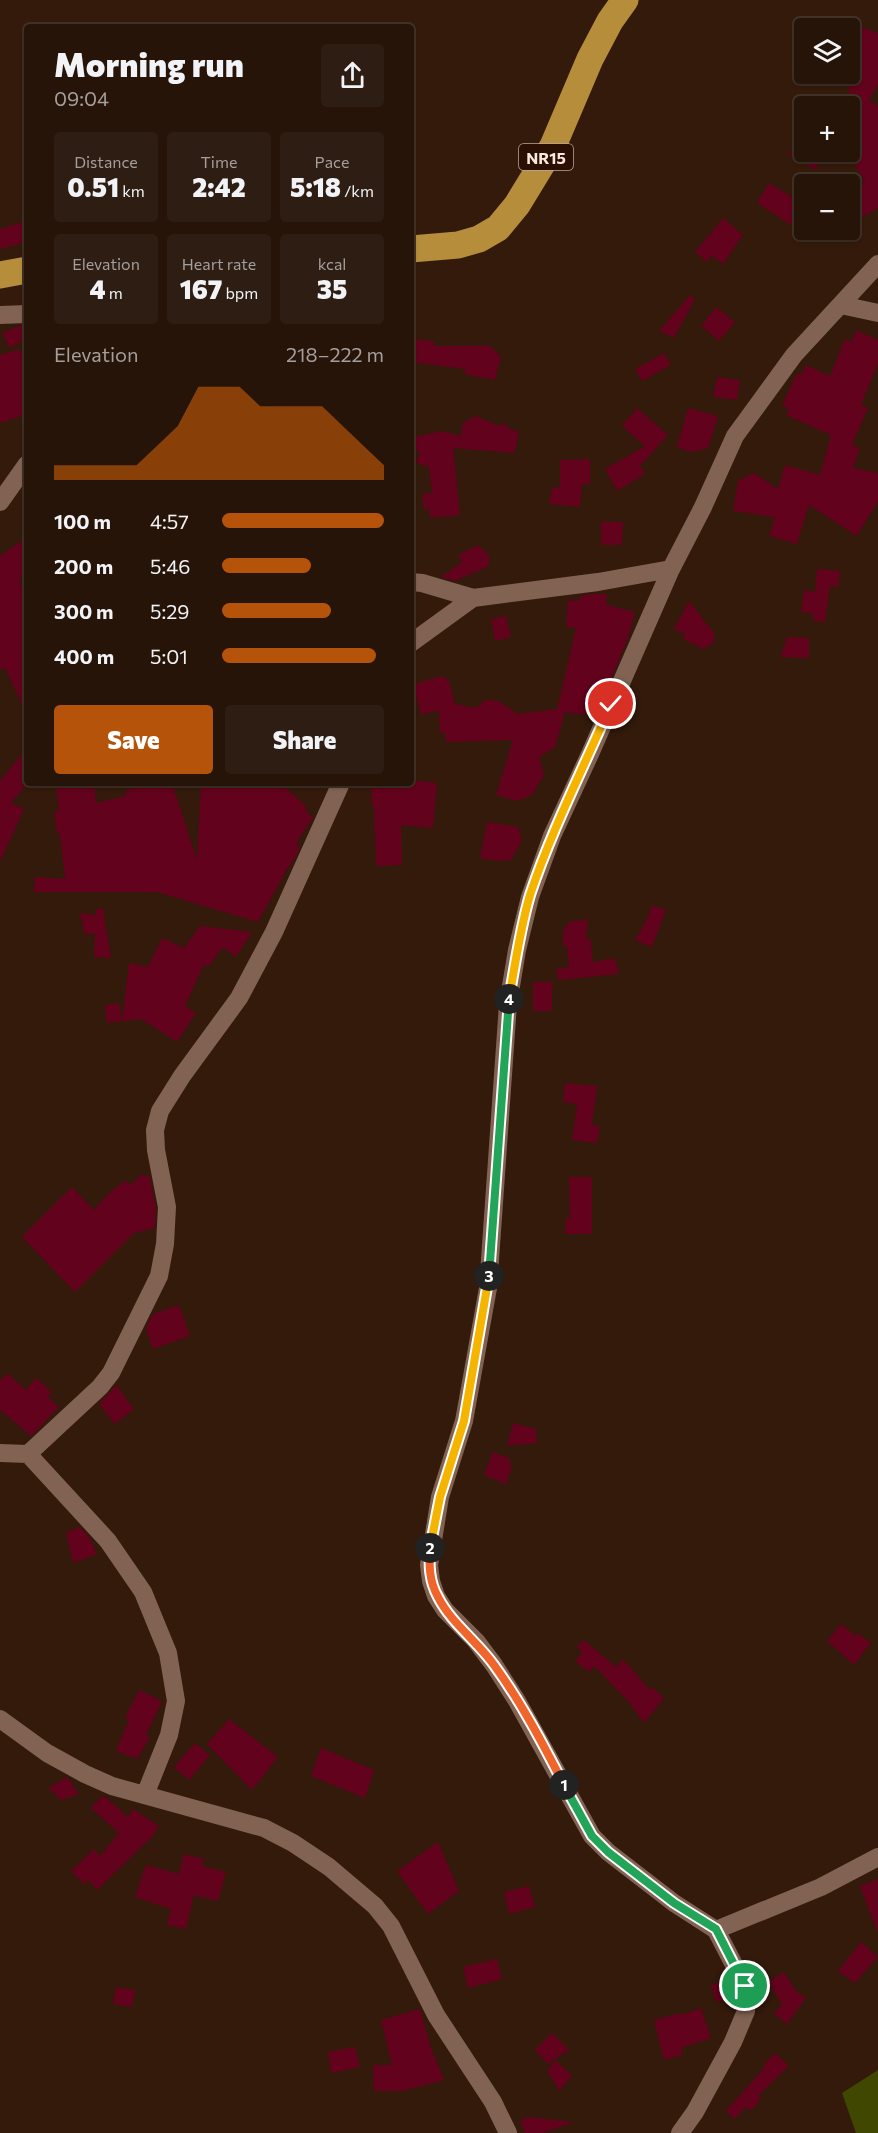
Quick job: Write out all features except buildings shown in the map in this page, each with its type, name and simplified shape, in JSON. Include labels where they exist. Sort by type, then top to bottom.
[{"type":"highway","name":"NR15","points":[[414,249],[458,245],[479,239],[498,228],[517,205],[553,146],[590,58],[610,21],[625,0]]},
{"type":"highway","points":[[0,275],[24,271]]},
{"type":"street","points":[[680,2133],[695,2112],[733,2042],[746,2011],[741,1976],[716,1929],[674,1903],[608,1852],[592,1836],[550,1757],[500,1674],[476,1641],[455,1622],[441,1603],[431,1581],[429,1565],[440,1497],[464,1421],[488,1288],[508,1005],[517,950],[530,897],[552,836],[670,569],[703,507],[735,436],[794,356],[878,264]]},
{"type":"street","points":[[841,305],[878,313]]},
{"type":"street","points":[[0,315],[24,314]]},
{"type":"street","points":[[0,502],[24,468]]},
{"type":"street","points":[[414,582],[473,598],[598,582],[670,569]]},
{"type":"street","points":[[414,641],[473,598]]},
{"type":"street","points":[[0,1454],[28,1454],[100,1387],[111,1373],[159,1276],[165,1245],[167,1207],[154,1130],[160,1112],[182,1076],[239,998],[274,932],[340,786]]},
{"type":"street","points":[[28,1454],[108,1541],[143,1592],[168,1653],[176,1701],[170,1735],[145,1795]]},
{"type":"street","points":[[0,1719],[22,1737],[66,1765],[112,1786],[264,1828],[293,1843],[329,1867],[375,1906],[391,1926],[436,2015],[493,2102],[508,2133]]},
{"type":"street","points":[[716,1929],[821,1887],[878,1857]]},
{"type":"green space","points":[[878,2070],[878,2133],[856,2133],[842,2093]]},
{"type":"route","points":[[611,704],[552,836],[530,897],[517,950],[508,1005],[488,1288],[464,1421],[440,1497],[429,1565],[436,1596],[455,1622],[476,1641],[494,1665],[550,1757],[592,1836],[608,1852],[674,1903],[716,1929],[745,1986]]}]
